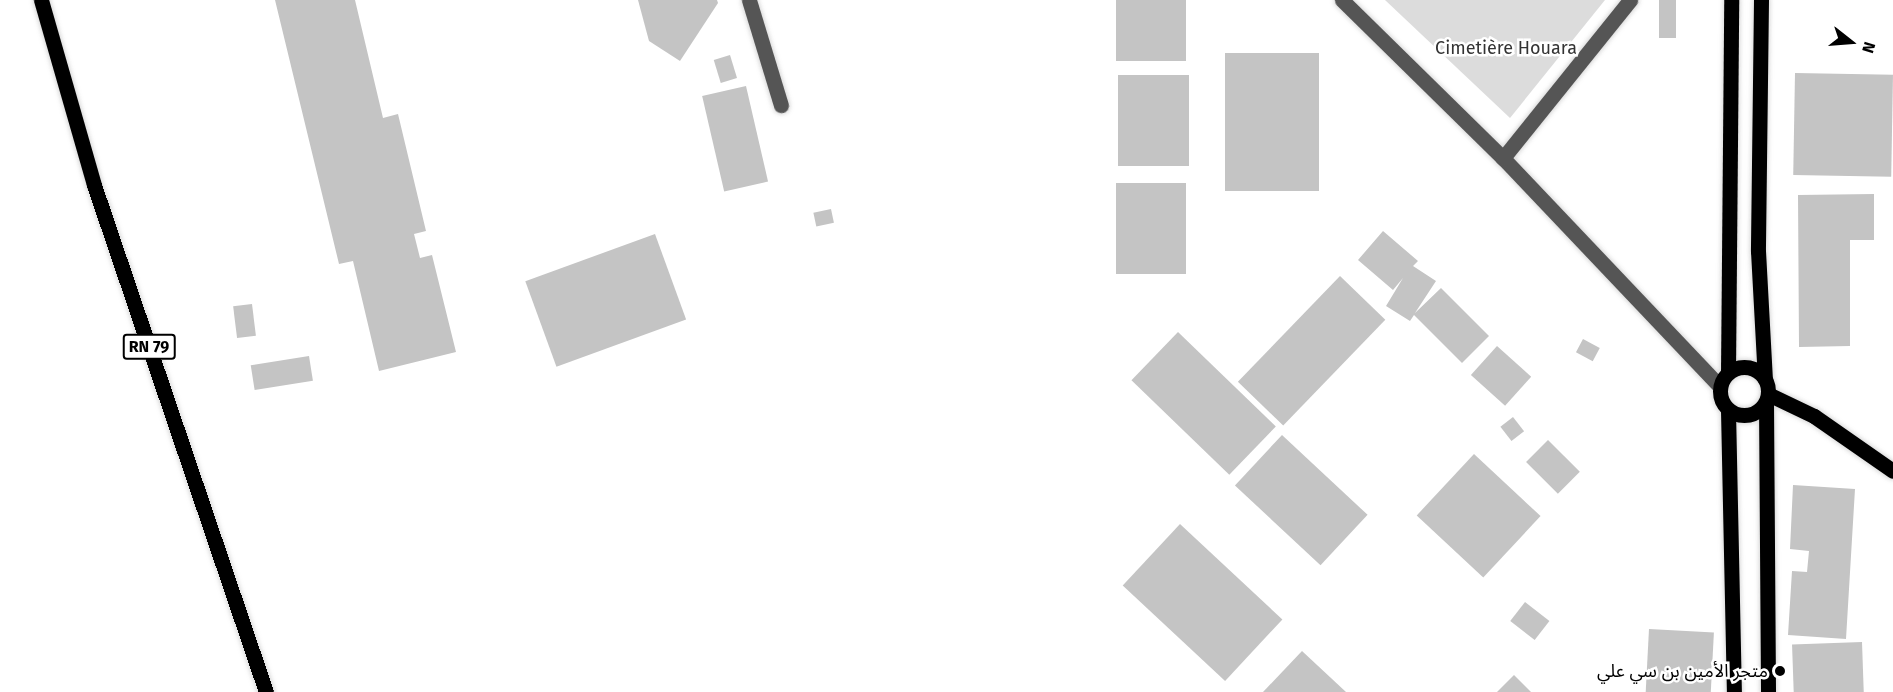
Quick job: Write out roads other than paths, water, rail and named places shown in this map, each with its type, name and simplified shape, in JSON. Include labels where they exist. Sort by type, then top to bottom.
[{"type":"main road","name":"RN 79","points":[[41,0],[94,184],[266,692]]},
{"type":"main road","points":[[1731,0],[1724,380],[1728,410],[1734,692]]},
{"type":"main road","points":[[1761,0],[1758,251],[1766,391],[1768,692]]},
{"type":"main road","points":[[1724,380],[1743,367],[1766,391],[1814,416],[1893,471]]},
{"type":"main road","points":[[1728,410],[1746,416],[1766,391]]},
{"type":"street","points":[[749,0],[781,105]]},
{"type":"street","points":[[1342,0],[1724,380]]},
{"type":"street","points":[[1503,158],[1630,0]]},
{"type":"place","name":"متجر الأمين بن سي علي","points":[[1780,671]]},
{"type":"park label","name":"Cimetière Houara","points":[[1506,48]]}]
